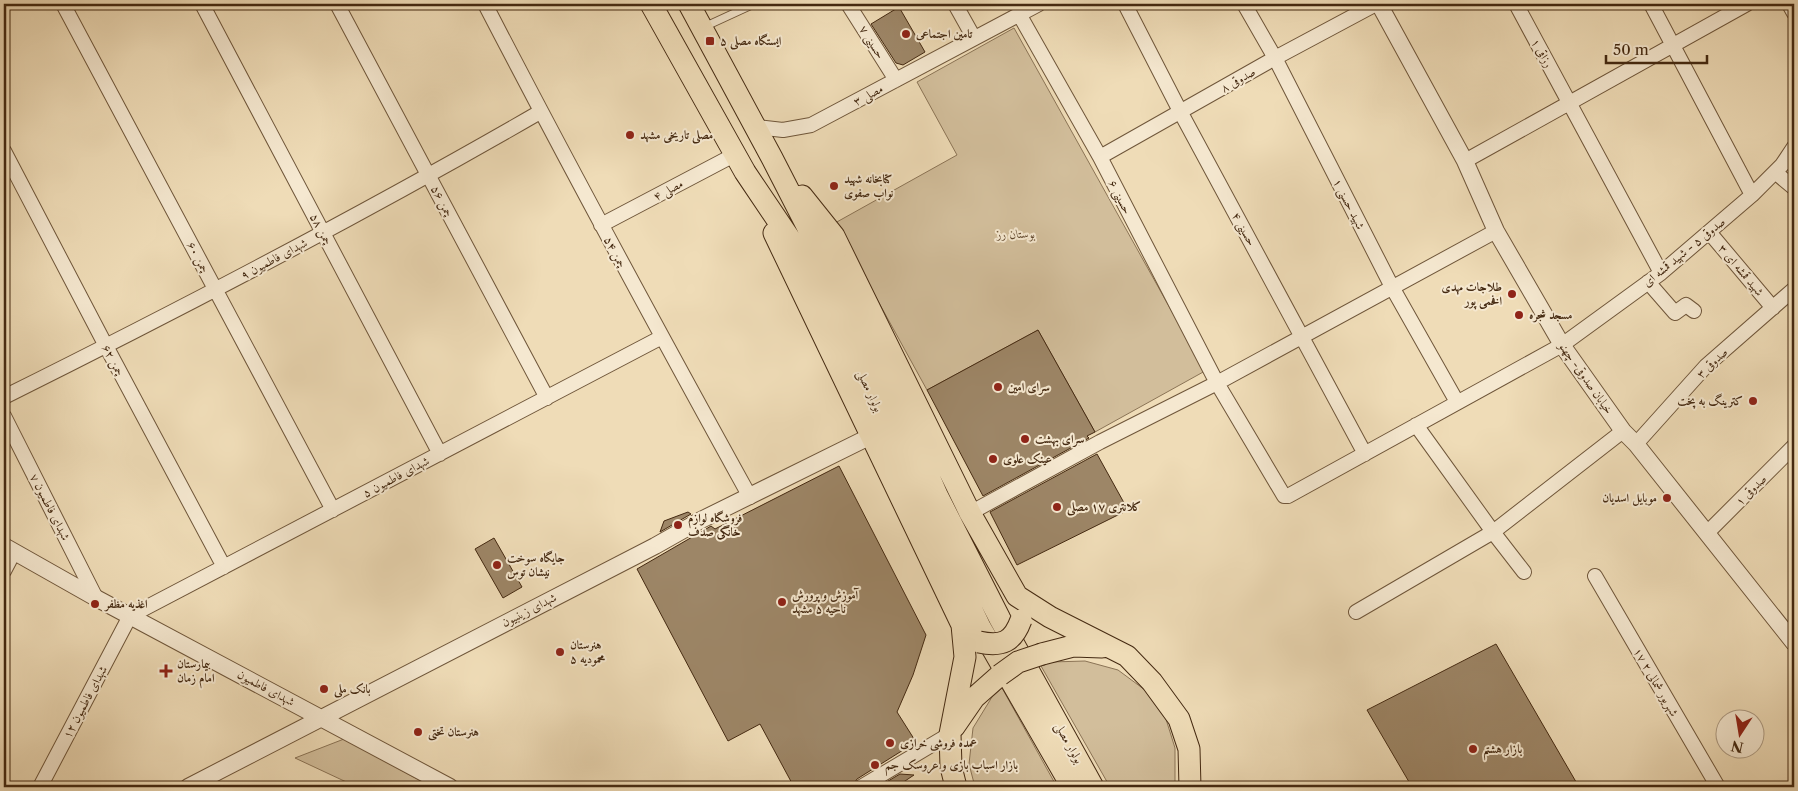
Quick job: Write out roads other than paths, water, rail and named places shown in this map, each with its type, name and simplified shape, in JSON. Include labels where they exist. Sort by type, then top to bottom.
[{"type":"main road","name":"بولوار مصلی","points":[[651,4],[740,163],[813,273],[980,627],[1072,787]]},
{"type":"main road","name":"بولوار مصلی","points":[[690,4],[756,127],[889,386],[937,495],[1000,619],[1093,787]]},
{"type":"main road","points":[[740,163],[962,625],[979,642],[992,645],[1006,642],[1016,633],[1021,620],[1017,596],[970,513],[834,236],[772,158]]},
{"type":"main road","points":[[1017,596],[1050,617],[1127,656],[1152,682],[1179,719],[1189,749],[1190,787]]},
{"type":"main road","points":[[956,787],[951,767],[950,734],[965,657],[962,625]]},
{"type":"main road","points":[[950,734],[974,698],[1018,662],[1073,646],[1108,647]]},
{"type":"street","name":"چمن ۶۰","points":[[63,4],[333,510]]},
{"type":"street","name":"چمن ۵۸","points":[[202,4],[440,454]]},
{"type":"street","name":"چمن ۵۶","points":[[337,4],[547,398]]},
{"type":"street","name":"حسینی ۷","points":[[848,4],[896,80]]},
{"type":"street","points":[[954,4],[974,38]]},
{"type":"street","name":"مصلی ۳","points":[[756,127],[784,130],[811,125],[1039,4]]},
{"type":"street","name":"حسینی ۴","points":[[1125,4],[1181,113],[1365,454]]},
{"type":"street","name":"شهید حسنی ۱","points":[[1244,4],[1275,58],[1392,287],[1457,402]]},
{"type":"street","name":"صدوقی ۸","points":[[1100,157],[1181,113],[1275,58],[1377,4]]},
{"type":"street","name":"خیابان صدوقی- چهنو","points":[[1377,4],[1465,161],[1496,231],[1562,346],[1623,431],[1636,444],[1794,643]]},
{"type":"street","name":"رزاقی ۱","points":[[1516,4],[1661,273]]},
{"type":"street","points":[[1651,4],[1752,195]]},
{"type":"street","points":[[1465,161],[1747,4]]},
{"type":"street","points":[[1789,4],[1794,13]]},
{"type":"street","name":"چمن ۵۴","points":[[488,5],[540,112],[750,497]]},
{"type":"street","name":"حسینی ۶","points":[[1019,14],[1100,157],[1217,382],[1284,496],[1288,496],[1365,454]]},
{"type":"street","name":"شهدای فاطمیون ۹","points":[[4,397],[215,290],[429,176],[540,112]]},
{"type":"street","name":"صدوقی ۵ - شهید قمشه ای","points":[[1365,454],[1562,346],[1661,273],[1709,232],[1752,195],[1782,165],[1794,147]]},
{"type":"street","name":"چمن ۶۲","points":[[4,151],[224,567]]},
{"type":"street","name":"مصلی ۴","points":[[601,225],[740,163]]},
{"type":"street","points":[[1775,172],[1794,188]]},
{"type":"street","points":[[970,513],[1496,231]]},
{"type":"street","name":"شهید قمشه ای ۳","points":[[1709,232],[1773,308]]},
{"type":"street","points":[[1648,282],[1675,313],[1686,305],[1694,311]]},
{"type":"street","name":"صدوقی ۳","points":[[1636,444],[1706,366],[1794,289]]},
{"type":"street","name":"شهدای فاطمیون ۵","points":[[130,616],[662,337]]},
{"type":"street","name":"شهدای فاطمیون ۷","points":[[4,416],[96,598]]},
{"type":"street","points":[[1416,425],[1524,572]]},
{"type":"street","points":[[1356,612],[1493,532],[1623,431]]},
{"type":"street","name":"شهدای زینبیون","points":[[188,787],[655,546],[701,520],[872,436]]},
{"type":"street","name":"صدوقی ۱","points":[[1707,533],[1794,446]]},
{"type":"street","points":[[4,571],[9,549]]},
{"type":"street","name":"شهدای فاطمیون","points":[[9,549],[96,598],[450,787]]},
{"type":"street","name":"۱۷ شهریور شمالی ۲","points":[[1595,576],[1718,787]]},
{"type":"street","name":"شهدای فاطمیون ۱۲","points":[[40,787],[130,616]]},
{"type":"street","points":[[861,787],[950,734]]},
{"type":"lane","points":[[703,28],[754,4]]},
{"type":"place","name":"تامین اجتماعی","points":[[906,34]]},
{"type":"place","name":"ایستگاه مصلی ۵","points":[[710,41]]},
{"type":"place","name":"مصلی تاریخی مشهد","points":[[630,135]]},
{"type":"place","name":"کتابخانه شهید نواب صفوی","points":[[834,186]]},
{"type":"place","name":"طلاجات مهدی افخمی پور","points":[[1512,294]]},
{"type":"place","name":"مسجد شجره","points":[[1519,315]]},
{"type":"place","name":"سرای امین","points":[[998,387]]},
{"type":"place","name":"کترینگ به پخت","points":[[1753,401]]},
{"type":"place","name":"سرای بهشت","points":[[1025,439]]},
{"type":"place","name":"عینک علوی","points":[[993,459]]},
{"type":"place","name":"موبایل اسدیان","points":[[1667,498]]},
{"type":"place","name":"کلانتری ۱۷ مصلی","points":[[1057,507]]},
{"type":"place","name":"فروشگاه لوازم خانگی صدف","points":[[678,525]]},
{"type":"place","name":"جایگاه سوخت نیشان توس","points":[[497,565]]},
{"type":"place","name":"آموزش و پرورش ناحیه ۵ مشهد","points":[[782,602]]},
{"type":"place","name":"اغذیه مظفر","points":[[95,604]]},
{"type":"place","name":"هنرستان محمودیه ۵","points":[[560,652]]},
{"type":"place","name":"بیمارستان امام زمان","points":[[166,671]]},
{"type":"place","name":"بانک ملی","points":[[324,689]]},
{"type":"place","name":"هنرستان تختی","points":[[418,732]]},
{"type":"place","name":"عمده فروشی خرازی","points":[[890,743]]},
{"type":"place","name":"بازار هشتم","points":[[1473,749]]},
{"type":"place","name":"بازار اسباب بازی و عروسک جم","points":[[875,765]]},
{"type":"park label","name":"بوستان رز","points":[[1016,234]]}]
